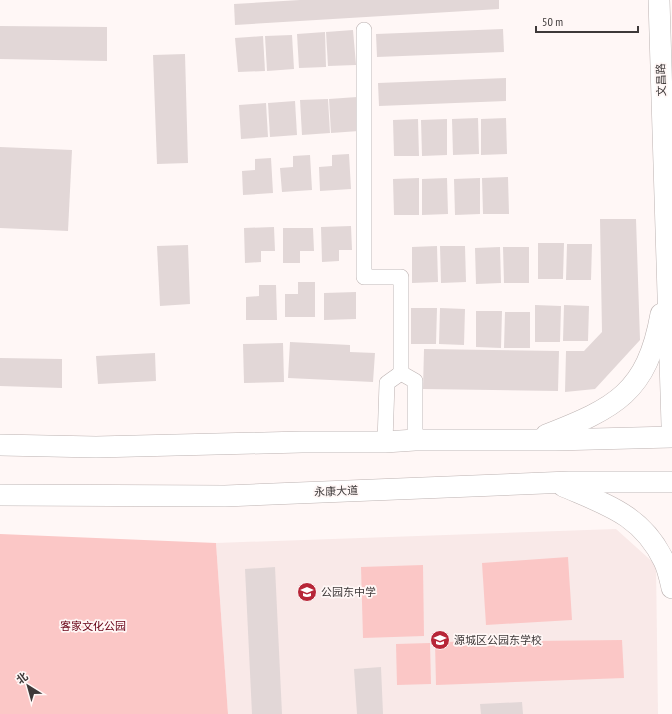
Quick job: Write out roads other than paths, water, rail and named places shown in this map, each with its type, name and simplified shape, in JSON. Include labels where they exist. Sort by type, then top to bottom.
[{"type":"main road","name":"文昌路","points":[[659,0],[672,425]]},
{"type":"main road","points":[[535,439],[600,412],[628,392],[647,364],[658,334],[668,278]]},
{"type":"main road","points":[[0,445],[96,447],[302,442],[386,442],[415,440],[672,437]]},
{"type":"main road","name":"永康大道","points":[[0,495],[225,496],[555,483],[672,482]]},
{"type":"main road","points":[[555,483],[617,509],[650,536],[665,563],[672,588]]},
{"type":"street","points":[[364,30],[364,277],[401,277],[400,373]]},
{"type":"street","points":[[400,373],[415,381],[415,440]]},
{"type":"street","points":[[386,442],[387,383],[400,373]]},
{"type":"place","name":"公园东中学","points":[[307,592]]},
{"type":"place","name":"源城区公园东学校","points":[[440,640]]},
{"type":"park label","name":"客家文化公园","points":[[93,626]]}]
